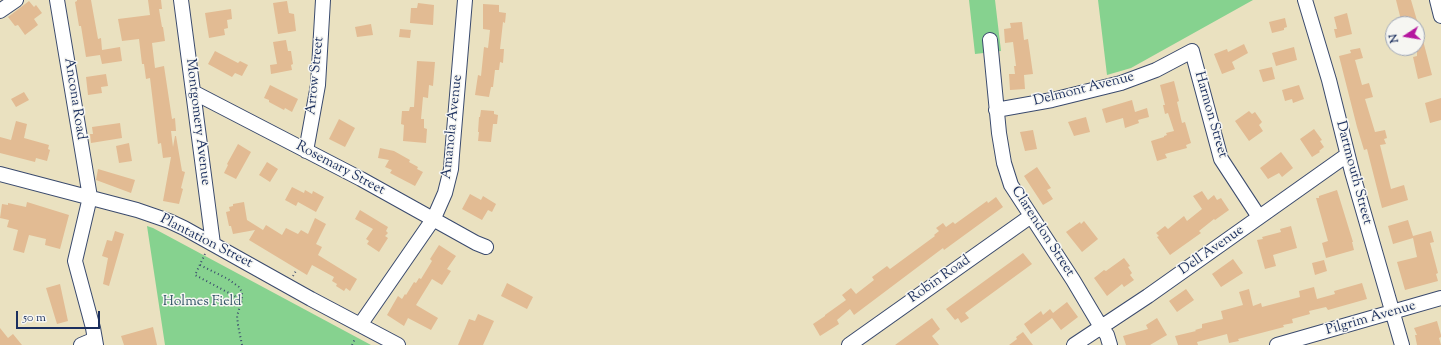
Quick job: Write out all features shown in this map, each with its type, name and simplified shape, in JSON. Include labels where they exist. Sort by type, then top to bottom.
[{"type":"street","points":[[0,11],[16,0]]},
{"type":"street","name":"Ancona Road","points":[[57,0],[90,197]]},
{"type":"street","name":"Montgomery Avenue","points":[[181,0],[193,92],[209,249]]},
{"type":"street","name":"Arrow Street","points":[[306,151],[318,86],[323,0]]},
{"type":"street","name":"Amanola Avenue","points":[[360,325],[433,219],[445,193],[451,169],[465,0]]},
{"type":"street","name":"Dartmouth Street","points":[[1305,0],[1329,80],[1347,155],[1402,345]]},
{"type":"street","points":[[1436,0],[1441,16]]},
{"type":"street","name":"Clarendon Street","points":[[990,40],[996,110],[1007,175],[1015,192],[1107,335],[1110,345]]},
{"type":"street","name":"Delmont Avenue","points":[[996,110],[1058,98],[1121,83],[1156,70],[1192,51]]},
{"type":"street","name":"Harmon Street","points":[[1192,51],[1221,159],[1260,217]]},
{"type":"street","name":"Rosemary Street","points":[[193,92],[476,243],[486,246]]},
{"type":"street","name":"Dell Avenue","points":[[1074,345],[1148,296],[1347,155]]},
{"type":"street","name":"Plantation Street","points":[[0,174],[157,216],[184,228],[209,249],[398,345]]},
{"type":"street","points":[[81,345],[96,342],[75,261],[90,197]]},
{"type":"street","name":"Robin Road","points":[[849,345],[1031,216]]},
{"type":"street","name":"Pilgrim Avenue","points":[[1277,345],[1441,298]]},
{"type":"path","points":[[209,249],[195,275],[242,300]]},
{"type":"path","points":[[200,265],[228,279],[239,287],[242,292],[242,300],[237,316],[242,345]]},
{"type":"path","points":[[293,277],[297,269]]},
{"type":"path","points":[[352,345],[355,339]]},
{"type":"green space","points":[[969,0],[995,0],[1001,51],[975,54]]},
{"type":"green space","points":[[1098,0],[1253,0],[1131,68],[1107,75]]},
{"type":"green space","name":"Holmes Field","points":[[147,226],[153,228],[371,345],[165,345]]},
{"type":"building","points":[[77,0],[91,0],[98,39],[101,38],[102,50],[120,47],[122,61],[102,64],[100,55],[86,57],[75,2]]},
{"type":"building","points":[[148,0],[161,0],[162,9],[159,9],[165,41],[152,43],[155,68],[164,66],[172,119],[175,118],[176,131],[171,131],[173,147],[176,136],[182,171],[185,172],[179,204],[163,201],[171,157],[163,158],[161,143],[158,144],[150,78],[146,79],[144,64],[142,64],[139,39],[122,41],[118,19],[150,15]]},
{"type":"building","points":[[1396,0],[1411,0],[1416,16],[1400,16]]},
{"type":"building","points":[[29,1],[34,7],[36,5],[42,13],[34,19],[38,25],[25,35],[18,25],[15,26],[8,17]]},
{"type":"building","points":[[287,1],[289,13],[294,14],[296,31],[278,34],[273,3]]},
{"type":"building","points":[[418,3],[434,5],[433,25],[410,23],[411,8],[417,8]]},
{"type":"building","points":[[483,4],[499,5],[499,12],[506,13],[505,23],[503,22],[500,49],[504,49],[503,63],[500,62],[499,70],[495,70],[493,87],[491,87],[489,97],[475,95],[478,75],[481,76],[484,47],[488,48],[490,30],[483,29]]},
{"type":"building","points":[[231,9],[232,19],[227,20],[228,28],[224,29],[225,35],[209,38],[205,13]]},
{"type":"building","points":[[1347,13],[1352,34],[1336,38],[1334,29],[1337,29],[1334,17]]},
{"type":"building","points":[[1285,18],[1287,27],[1284,28],[1284,30],[1272,33],[1269,22]]},
{"type":"building","points":[[1022,22],[1024,40],[1028,39],[1033,74],[1024,75],[1025,89],[1010,90],[1009,74],[1015,74],[1014,66],[1016,66],[1013,42],[1005,43],[1004,29],[1011,28],[1010,23]]},
{"type":"building","points":[[371,24],[373,35],[357,37],[355,27]]},
{"type":"building","points":[[400,29],[411,30],[410,38],[399,37]]},
{"type":"building","points":[[286,40],[288,51],[291,51],[293,64],[291,65],[292,70],[271,74],[270,65],[277,64],[273,42]]},
{"type":"building","points":[[1244,44],[1248,53],[1232,62],[1235,69],[1222,74],[1214,54],[1227,49],[1228,52]]},
{"type":"building","points":[[1294,47],[1297,60],[1276,66],[1272,53]]},
{"type":"building","points":[[1360,48],[1363,58],[1355,60],[1362,85],[1369,83],[1373,97],[1365,99],[1375,132],[1385,130],[1387,138],[1384,139],[1386,144],[1380,145],[1391,189],[1404,185],[1408,200],[1382,208],[1367,149],[1364,150],[1357,127],[1339,56],[1351,53],[1350,50]]},
{"type":"building","points":[[1425,48],[1432,75],[1418,79],[1413,57],[1425,56]]},
{"type":"building","points":[[215,51],[238,63],[240,61],[248,65],[242,76],[235,73],[232,77],[208,64]]},
{"type":"building","points":[[417,61],[435,62],[433,86],[429,85],[428,98],[423,97],[421,119],[424,119],[424,128],[427,129],[426,143],[403,141],[404,125],[401,124],[402,111],[409,111],[410,107],[414,107]]},
{"type":"building","points":[[1272,67],[1275,79],[1263,82],[1259,70]]},
{"type":"building","points":[[106,74],[108,86],[101,87],[102,93],[88,95],[86,77]]},
{"type":"building","points":[[1174,81],[1182,123],[1185,122],[1191,143],[1186,145],[1187,148],[1165,154],[1167,158],[1157,161],[1151,141],[1164,137],[1167,135],[1166,133],[1174,131],[1168,113],[1165,114],[1163,105],[1165,105],[1160,85]]},
{"type":"building","points":[[270,85],[298,99],[292,112],[285,108],[284,110],[264,98]]},
{"type":"building","points":[[1299,85],[1304,99],[1293,103],[1292,99],[1285,101],[1282,90]]},
{"type":"building","points":[[24,92],[29,100],[16,107],[11,99]]},
{"type":"building","points":[[1441,98],[1441,120],[1430,123],[1425,103]]},
{"type":"building","points":[[1132,100],[1135,112],[1147,108],[1149,117],[1138,120],[1139,123],[1125,128],[1123,118],[1106,123],[1102,109]]},
{"type":"building","points":[[481,110],[494,111],[494,114],[498,115],[497,124],[493,124],[491,142],[478,141],[479,117]]},
{"type":"building","points":[[1249,111],[1252,114],[1255,112],[1262,122],[1259,125],[1263,131],[1249,141],[1235,121]]},
{"type":"building","points":[[1086,117],[1090,132],[1074,136],[1068,122]]},
{"type":"building","points":[[339,119],[355,128],[345,147],[329,139]]},
{"type":"building","points":[[16,121],[27,124],[24,138],[49,145],[48,149],[50,150],[47,161],[36,158],[35,162],[0,153],[0,137],[11,140]]},
{"type":"building","points":[[120,123],[122,138],[91,143],[90,134],[93,134],[92,127]]},
{"type":"building","points":[[1314,129],[1322,140],[1320,141],[1324,147],[1319,151],[1320,152],[1312,157],[1300,139]]},
{"type":"building","points":[[1033,130],[1037,149],[1025,151],[1020,132]]},
{"type":"building","points":[[129,143],[132,161],[119,163],[116,146]]},
{"type":"building","points":[[238,144],[251,152],[236,179],[224,173],[228,165],[227,164]]},
{"type":"building","points":[[380,148],[394,151],[410,160],[409,162],[423,172],[415,186],[390,173],[392,170],[385,167],[389,160],[378,158]]},
{"type":"building","points":[[1281,152],[1293,168],[1282,177],[1279,173],[1268,179],[1260,168]]},
{"type":"building","points":[[267,162],[278,169],[270,182],[259,175]]},
{"type":"building","points":[[1037,167],[1051,188],[1047,190],[1053,199],[1043,205],[1024,176]]},
{"type":"building","points":[[98,169],[135,180],[131,193],[96,180]]},
{"type":"building","points":[[292,187],[304,193],[305,190],[312,194],[313,191],[324,197],[316,212],[298,202],[296,206],[285,200]]},
{"type":"building","points":[[1337,190],[1353,242],[1354,250],[1326,258],[1322,243],[1328,241],[1316,198]]},
{"type":"building","points":[[1202,191],[1208,200],[1214,195],[1217,200],[1221,198],[1229,210],[1215,220],[1214,219],[1199,231],[1201,233],[1170,255],[1157,237],[1159,236],[1156,233],[1165,226],[1168,229],[1184,216],[1187,221],[1202,209],[1193,196]]},
{"type":"building","points":[[470,194],[481,200],[483,196],[496,204],[492,212],[488,210],[482,220],[462,209]]},
{"type":"building","points":[[996,197],[1003,207],[944,250],[943,248],[854,315],[850,309],[837,320],[839,324],[820,336],[813,324],[846,300],[842,295],[851,288],[856,294],[874,280],[872,277],[887,266],[890,269],[935,236],[934,235],[939,231],[936,228],[943,223],[946,227],[953,222],[955,224],[987,201],[988,203]]},
{"type":"building","points":[[27,202],[69,215],[60,249],[45,245],[46,239],[29,235],[24,253],[13,250],[18,230],[7,227],[9,220],[0,218],[2,204],[8,205],[8,203],[26,207]]},
{"type":"building","points":[[244,202],[247,220],[263,230],[266,225],[282,235],[286,228],[298,234],[301,230],[308,234],[315,218],[326,224],[316,244],[322,247],[318,255],[357,279],[350,291],[346,288],[344,291],[336,286],[337,284],[332,281],[334,277],[312,265],[307,275],[249,240],[255,230],[233,234],[231,226],[229,226],[226,212],[230,211],[229,207],[233,206],[233,204]]},
{"type":"building","points":[[360,210],[388,227],[386,231],[388,233],[385,236],[388,238],[379,252],[367,244],[369,241],[366,239],[373,229],[355,219]]},
{"type":"building","points":[[1408,220],[1413,236],[1431,231],[1434,242],[1430,243],[1438,273],[1436,274],[1438,281],[1405,290],[1397,262],[1417,257],[1413,238],[1393,244],[1388,226]]},
{"type":"building","points":[[1084,221],[1098,239],[1082,252],[1066,232],[1080,222],[1081,224]]},
{"type":"building","points":[[1291,226],[1297,248],[1273,255],[1276,266],[1265,269],[1257,240],[1263,239],[1262,237],[1281,232],[1280,229]]},
{"type":"building","points":[[115,231],[124,234],[109,286],[103,284],[108,258],[102,256],[107,240],[112,241]]},
{"type":"building","points":[[439,245],[456,256],[447,269],[451,271],[442,285],[432,279],[416,305],[438,318],[431,330],[408,318],[404,326],[387,315],[398,296],[402,299],[414,282],[416,283],[419,278],[421,279],[432,261],[430,259]]},
{"type":"building","points":[[1023,253],[1032,264],[965,313],[969,318],[961,323],[958,318],[955,320],[946,309]]},
{"type":"building","points":[[1124,258],[1130,266],[1128,267],[1132,273],[1130,275],[1134,280],[1124,287],[1122,284],[1107,296],[1094,278]]},
{"type":"building","points":[[1233,259],[1243,273],[1221,287],[1212,274]]},
{"type":"building","points":[[1324,260],[1327,271],[1315,275],[1312,263]]},
{"type":"building","points":[[507,283],[533,297],[527,309],[501,296]]},
{"type":"building","points":[[1362,283],[1367,299],[1328,310],[1326,307],[1309,311],[1310,314],[1292,319],[1293,323],[1283,325],[1284,327],[1238,339],[1239,341],[1229,343],[1227,334],[1197,342],[1198,345],[1178,345],[1175,336],[1196,331],[1195,330],[1202,328],[1202,324],[1223,319],[1221,311],[1243,305],[1239,292],[1249,289],[1253,306],[1261,303],[1262,307],[1300,297],[1299,291],[1314,287],[1317,299],[1335,294],[1334,291]]},
{"type":"building","points":[[60,284],[68,321],[57,324],[46,288]]},
{"type":"building","points":[[1186,289],[1194,300],[1177,312],[1169,301]]},
{"type":"building","points":[[1067,302],[1078,317],[1061,330],[1052,318],[1031,334],[1024,324],[1041,311],[1043,315],[1050,309],[1053,313]]},
{"type":"building","points":[[478,314],[494,321],[483,345],[458,345],[469,319],[475,321]]},
{"type":"building","points":[[932,318],[940,329],[932,336],[939,345],[895,345]]},
{"type":"building","points":[[1157,318],[1167,335],[1150,345],[1126,345],[1123,336],[1148,329],[1146,325]]},
{"type":"building","points":[[1437,321],[1441,335],[1439,338],[1441,345],[1417,345],[1415,335],[1417,335],[1414,328]]},
{"type":"building","points":[[153,327],[157,345],[124,345],[121,336]]},
{"type":"building","points":[[0,328],[8,338],[13,334],[22,345],[0,345]]},
{"type":"building","points":[[1023,332],[1033,345],[1009,345],[1017,339],[1016,337]]}]
